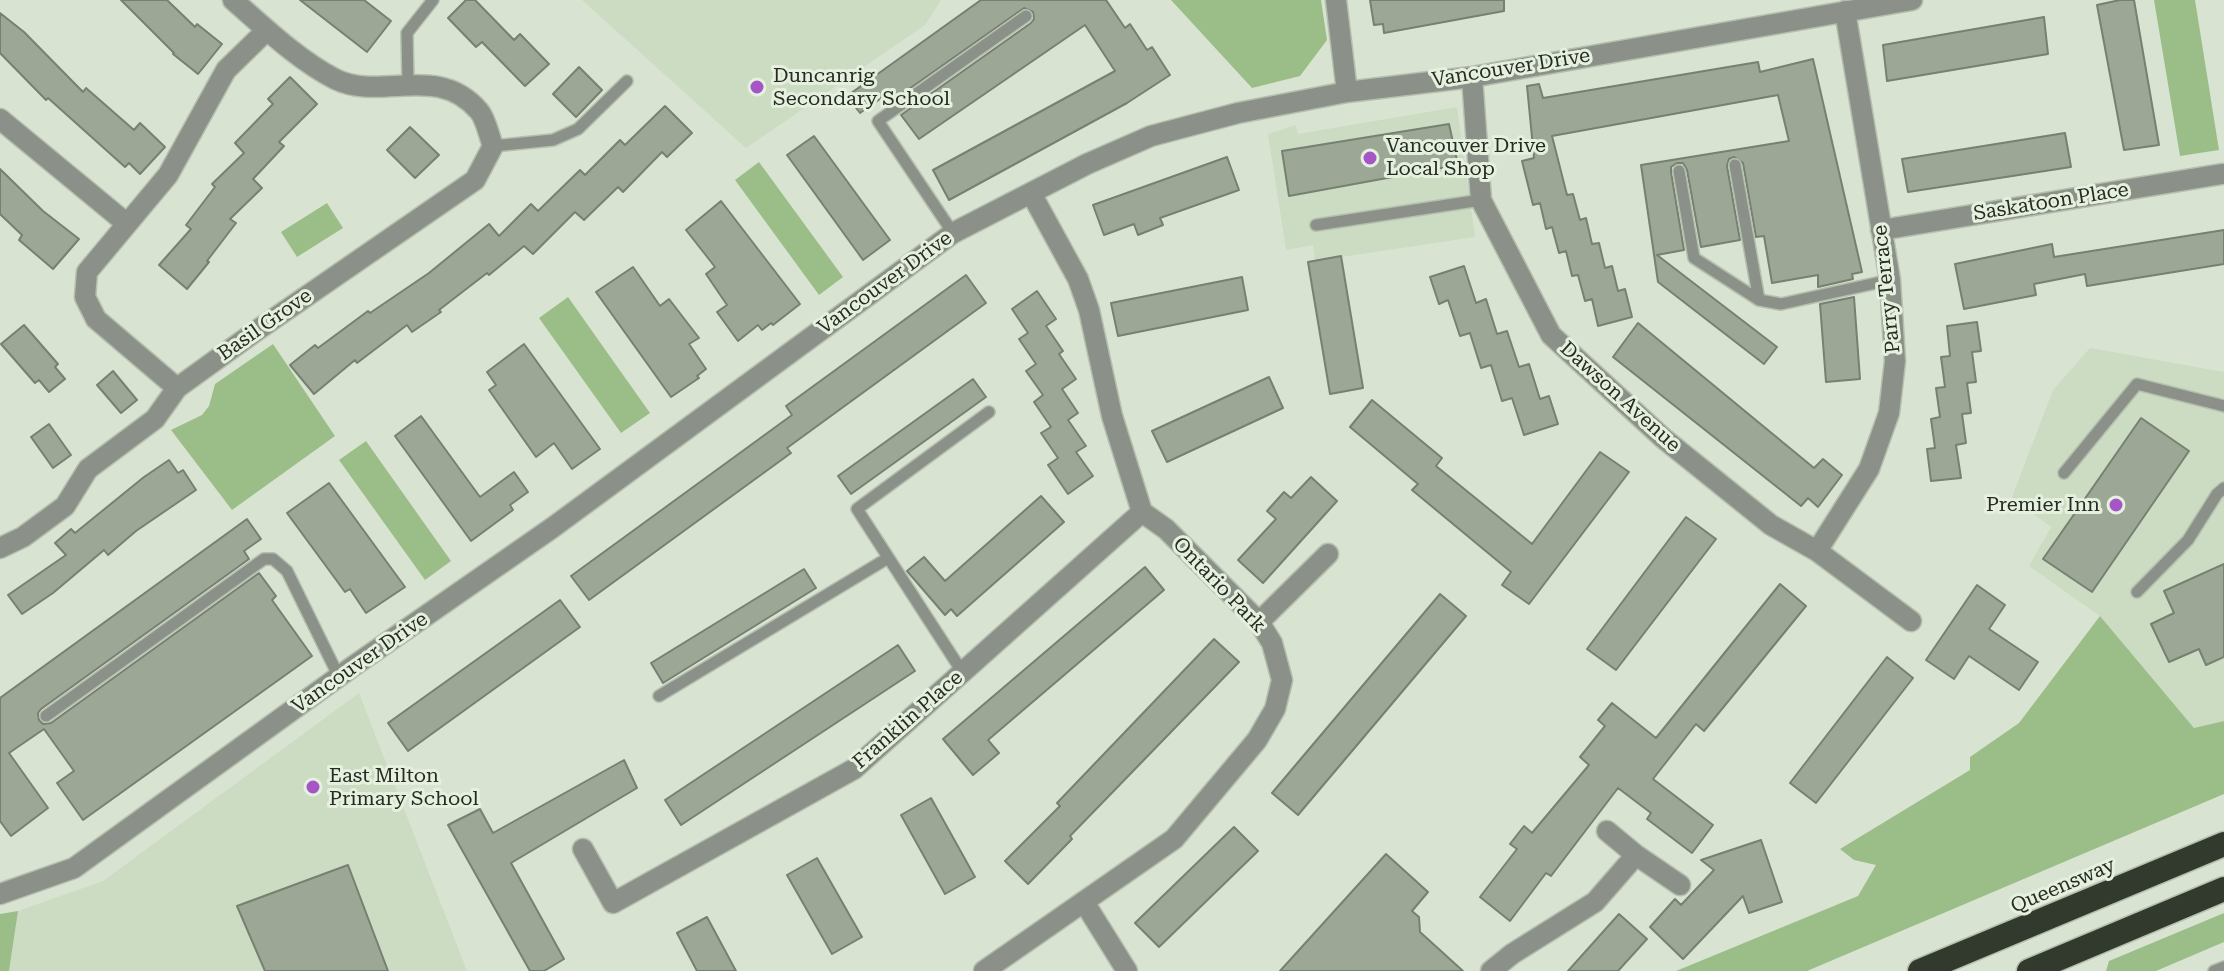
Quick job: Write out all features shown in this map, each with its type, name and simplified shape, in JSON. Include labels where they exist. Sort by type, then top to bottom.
[{"type":"highway","name":"Queensway","points":[[1920,971],[2224,844]]},
{"type":"highway","points":[[2029,971],[2224,889]]},
{"type":"street","points":[[233,0],[267,30],[336,80],[365,88],[408,84],[450,89],[481,112],[493,146]]},
{"type":"street","points":[[1336,0],[1347,92]]},
{"type":"street","name":"Vancouver Drive","points":[[0,894],[74,868],[552,528],[953,233],[1087,164],[1151,136],[1238,113],[1347,92],[1472,77],[1912,0]]},
{"type":"street","name":"Parry Terrace","points":[[1817,551],[1869,469],[1889,413],[1895,361],[1890,280],[1845,11]]},
{"type":"street","points":[[177,388],[96,319],[85,297],[87,272],[168,175],[226,70],[267,30]]},
{"type":"street","name":"Dawson Avenue","points":[[1472,77],[1481,200],[1551,335],[1663,438],[1771,525],[1817,551],[1911,621]]},
{"type":"street","points":[[0,120],[126,223]]},
{"type":"street","name":"Basil Grove","points":[[0,548],[23,537],[65,506],[88,469],[155,419],[177,388],[475,180],[493,146]]},
{"type":"street","name":"Saskatoon Place","points":[[1881,230],[2222,174]]},
{"type":"street","points":[[1031,193],[1078,279],[1089,310],[1112,416],[1142,512]]},
{"type":"street","name":"Ontario Park","points":[[984,971],[1174,839],[1257,740],[1275,709],[1282,680],[1272,643],[1259,622],[1166,529],[1142,512]]},
{"type":"street","name":"Franklin Place","points":[[583,849],[613,903],[854,769],[1142,512]]},
{"type":"street","points":[[1259,622],[1328,554]]},
{"type":"street","points":[[1607,831],[1680,885]]},
{"type":"street","points":[[1491,971],[1512,954],[1595,902],[1636,855]]},
{"type":"street","points":[[1084,902],[1127,971]]},
{"type":"lane","points":[[408,84],[407,33],[433,0]]},
{"type":"lane","points":[[953,233],[878,121],[1026,16]]},
{"type":"lane","points":[[493,146],[553,140],[578,129],[627,81]]},
{"type":"lane","points":[[1735,165],[1759,300]]},
{"type":"lane","points":[[1679,171],[1694,258],[1759,300],[1781,304],[1890,280]]},
{"type":"lane","points":[[1316,225],[1481,200]]},
{"type":"lane","points":[[2064,473],[2137,384],[2224,406]]},
{"type":"lane","points":[[963,673],[857,509],[989,412]]},
{"type":"lane","points":[[2137,592],[2188,540],[2224,488]]},
{"type":"lane","points":[[659,696],[888,558]]},
{"type":"lane","points":[[46,716],[264,559],[273,559],[287,571],[339,677]]},
{"type":"lane","points":[[2214,971],[2224,967]]},
{"type":"shaded area","name":"Duncanrig Secondary School","points":[[582,0],[941,0],[925,25],[746,148]]},
{"type":"shaded area","points":[[1457,107],[1475,237],[1315,261],[1313,245],[1286,250],[1268,134],[1296,125],[1298,134]]},
{"type":"shaded area","points":[[2090,348],[2224,372],[2224,721],[2194,728],[2100,616],[2029,566],[2051,527],[2012,497],[2053,390]]},
{"type":"shaded area","name":"East Milton Primary School","points":[[359,693],[467,971],[9,971],[18,911],[103,881]]},
{"type":"green space","points":[[1171,0],[1321,0],[1327,40],[1300,76],[1252,88]]},
{"type":"green space","points":[[2154,0],[2195,0],[2219,150],[2180,156]]},
{"type":"green space","points":[[759,162],[843,277],[819,295],[735,180]]},
{"type":"green space","points":[[327,203],[343,228],[297,257],[281,232]]},
{"type":"green space","points":[[568,297],[650,413],[621,433],[539,318]]},
{"type":"green space","points":[[273,344],[335,436],[232,510],[171,430],[202,415],[209,406],[215,384]]},
{"type":"green space","points":[[366,441],[451,561],[425,580],[339,460]]},
{"type":"green space","points":[[2100,616],[2194,728],[2224,721],[2224,794],[1807,971],[1676,971],[1858,896],[1876,865],[1854,860],[1840,849],[1970,770],[1970,757],[2019,723]]},
{"type":"green space","points":[[18,911],[9,971],[0,971],[0,914]]},
{"type":"green space","points":[[2224,913],[2224,942],[2156,971],[2106,971],[2109,961]]},
{"type":"building","points":[[121,0],[167,0],[195,27],[197,24],[222,44],[198,74],[173,54]]},
{"type":"building","points":[[300,0],[364,0],[391,21],[367,52]]},
{"type":"building","points":[[466,0],[475,0],[514,40],[520,34],[549,64],[525,86],[482,42],[476,47],[448,18]]},
{"type":"building","points":[[981,0],[1106,0],[1125,28],[1130,24],[1147,50],[1152,47],[1170,75],[1127,103],[949,200],[933,170],[1115,71],[1085,25],[919,139],[901,115],[1031,23],[1033,12],[1024,8],[892,101],[887,94],[860,113],[847,96]]},
{"type":"building","points":[[1370,0],[1504,0],[1504,11],[1384,33],[1383,24],[1374,25]]},
{"type":"building","points":[[2134,0],[2159,145],[2124,150],[2097,5]]},
{"type":"building","points":[[0,13],[24,32],[83,92],[86,88],[134,130],[140,123],[165,147],[140,174],[129,163],[125,167],[48,98],[46,100],[0,53]]},
{"type":"building","points":[[2044,17],[2048,54],[1887,81],[1883,45]]},
{"type":"building","points":[[1813,59],[1862,272],[1852,274],[1853,279],[1818,287],[1818,275],[1772,283],[1764,236],[1756,237],[1743,163],[1734,157],[1729,159],[1727,166],[1740,240],[1701,247],[1687,170],[1683,163],[1677,163],[1671,167],[1671,172],[1684,250],[1657,255],[1777,347],[1764,364],[1658,282],[1641,165],[1789,141],[1778,95],[1552,136],[1567,195],[1573,194],[1580,220],[1586,218],[1592,244],[1599,243],[1605,268],[1612,266],[1618,291],[1625,289],[1632,317],[1598,326],[1592,299],[1585,301],[1578,275],[1572,276],[1566,251],[1559,253],[1552,227],[1546,229],[1540,203],[1533,205],[1522,161],[1534,158],[1527,86],[1539,84],[1543,98],[1758,62],[1760,72]]},
{"type":"building","points":[[579,67],[602,90],[576,117],[553,94]]},
{"type":"building","points":[[290,77],[317,104],[279,142],[284,146],[253,179],[262,188],[230,219],[236,223],[187,289],[159,265],[191,229],[186,225],[215,187],[212,184],[244,153],[235,143],[273,104],[268,99]]},
{"type":"building","points":[[665,106],[692,133],[667,157],[662,152],[623,192],[618,187],[584,220],[575,212],[533,254],[524,246],[439,310],[441,312],[412,332],[407,325],[357,363],[355,360],[314,394],[290,365],[315,345],[318,348],[368,311],[370,313],[429,273],[489,224],[499,236],[531,204],[538,211],[580,170],[585,175],[620,140],[625,145]]},
{"type":"building","name":"Vancouver Drive Local Shop","points":[[1449,124],[1458,165],[1289,196],[1282,151]]},
{"type":"building","points":[[410,127],[439,155],[415,178],[387,150]]},
{"type":"building","points":[[2065,133],[2071,167],[1908,192],[1902,159]]},
{"type":"building","points":[[814,136],[890,240],[863,260],[787,155]]},
{"type":"building","points":[[1227,157],[1239,190],[1160,218],[1163,225],[1138,235],[1134,224],[1104,235],[1093,205]]},
{"type":"building","points":[[0,169],[43,211],[79,239],[53,269],[19,240],[22,235],[0,214]]},
{"type":"building","points":[[721,201],[800,304],[773,325],[771,323],[762,330],[758,325],[738,341],[717,312],[727,305],[706,274],[715,267],[686,230]]},
{"type":"building","points":[[2224,230],[2224,264],[2087,286],[2085,274],[2034,284],[2036,295],[1964,309],[1955,264],[2052,244],[2054,257]]},
{"type":"building","points":[[1341,256],[1363,388],[1330,394],[1308,262]]},
{"type":"building","points":[[1464,266],[1476,303],[1486,299],[1497,334],[1507,331],[1519,367],[1529,364],[1540,399],[1549,396],[1558,424],[1524,435],[1512,398],[1502,401],[1491,365],[1481,368],[1470,333],[1460,336],[1448,300],[1439,304],[1430,277]]},
{"type":"building","points":[[633,267],[660,306],[669,299],[699,338],[689,344],[706,369],[697,376],[699,378],[671,397],[596,292]]},
{"type":"building","points":[[966,275],[986,303],[787,448],[791,453],[589,600],[571,576],[792,415],[786,406]]},
{"type":"building","points":[[1242,277],[1248,310],[1118,336],[1111,303]]},
{"type":"building","points":[[1037,291],[1056,319],[1046,326],[1063,351],[1059,354],[1076,379],[1062,389],[1078,413],[1068,420],[1086,446],[1076,452],[1093,476],[1068,494],[1048,465],[1058,458],[1041,433],[1051,427],[1034,402],[1043,395],[1026,371],[1036,364],[1019,339],[1028,333],[1012,309]]},
{"type":"building","points":[[1854,297],[1860,379],[1826,382],[1820,304]]},
{"type":"building","points":[[1977,322],[1981,351],[1972,352],[1976,382],[1967,383],[1971,413],[1962,414],[1966,443],[1956,445],[1961,478],[1931,481],[1927,449],[1935,448],[1931,419],[1940,417],[1936,388],[1945,387],[1941,357],[1950,356],[1947,326]]},
{"type":"building","points":[[1638,323],[1814,468],[1823,459],[1842,475],[1818,507],[1808,498],[1801,506],[1613,357]]},
{"type":"building","points":[[24,325],[58,364],[55,367],[65,379],[49,392],[39,380],[35,383],[1,344]]},
{"type":"building","points":[[524,344],[600,449],[572,469],[554,443],[536,457],[489,390],[496,385],[487,372]]},
{"type":"building","points":[[113,371],[137,400],[121,413],[97,385]]},
{"type":"building","points":[[1269,377],[1283,408],[1167,462],[1152,431]]},
{"type":"building","points":[[973,379],[986,397],[851,494],[838,476]]},
{"type":"building","points":[[1372,400],[1442,458],[1436,466],[1532,544],[1600,452],[1629,472],[1529,604],[1502,585],[1511,572],[1412,490],[1418,484],[1350,427]]},
{"type":"building","points":[[421,416],[480,497],[514,472],[528,492],[510,505],[513,510],[471,541],[395,436]]},
{"type":"building","name":"Premier Inn","points":[[2141,418],[2189,451],[2092,592],[2043,559]]},
{"type":"building","points":[[49,424],[71,455],[53,468],[31,437]]},
{"type":"building","points":[[169,460],[178,473],[183,470],[196,490],[136,531],[108,555],[104,550],[53,593],[22,614],[8,595],[66,555],[55,543],[71,529],[75,533]]},
{"type":"building","points":[[1311,477],[1337,501],[1263,583],[1238,560],[1276,519],[1267,511],[1284,492],[1291,498]]},
{"type":"building","points":[[329,483],[405,587],[366,613],[350,589],[345,592],[287,513]]},
{"type":"building","points":[[1041,496],[1064,522],[957,616],[951,609],[945,615],[907,571],[924,557],[945,581]]},
{"type":"building","points":[[1686,517],[1716,539],[1616,670],[1587,649]]},
{"type":"building","points":[[247,519],[261,539],[244,551],[249,559],[41,709],[39,720],[43,724],[51,723],[259,573],[276,596],[272,600],[312,656],[83,820],[57,783],[74,771],[44,729],[9,753],[48,808],[11,836],[0,821],[0,698]]},
{"type":"building","points":[[2224,564],[2224,657],[2206,665],[2199,649],[2169,662],[2151,624],[2174,613],[2164,591]]},
{"type":"building","points":[[1145,567],[1164,590],[988,740],[999,753],[973,775],[943,739]]},
{"type":"building","points":[[804,569],[816,588],[663,683],[651,663]]},
{"type":"building","points":[[1780,584],[1806,606],[1704,731],[1696,724],[1653,779],[1713,825],[1692,853],[1647,819],[1651,813],[1618,788],[1551,876],[1546,873],[1510,921],[1480,897],[1517,849],[1510,844],[1524,826],[1532,833],[1589,765],[1580,757],[1605,726],[1598,720],[1612,703],[1656,738]]},
{"type":"building","points":[[1977,585],[2005,605],[1989,629],[2038,662],[2019,690],[1969,656],[1954,679],[1926,660]]},
{"type":"building","points":[[1440,594],[1466,616],[1298,815],[1272,793]]},
{"type":"building","points":[[560,600],[580,627],[408,751],[388,723]]},
{"type":"building","points":[[1214,639],[1239,662],[1070,836],[1072,839],[1028,884],[1005,861]]},
{"type":"building","points":[[898,645],[915,671],[681,825],[665,800]]},
{"type":"building","points":[[1887,657],[1913,678],[1816,803],[1790,783]]},
{"type":"building","points":[[624,760],[637,788],[511,863],[564,959],[544,971],[530,971],[448,825],[480,809],[493,833]]},
{"type":"building","points":[[931,798],[975,877],[945,894],[901,815]]},
{"type":"building","points":[[1234,827],[1258,851],[1159,947],[1135,923]]},
{"type":"building","points":[[1761,840],[1782,902],[1749,913],[1743,896],[1683,959],[1650,927],[1675,899],[1681,905],[1714,870],[1701,860]]},
{"type":"building","points":[[1386,854],[1428,892],[1412,911],[1419,917],[1420,932],[1463,971],[1280,971]]},
{"type":"building","points":[[817,858],[862,937],[832,954],[787,875]]},
{"type":"building","points":[[348,865],[388,971],[265,971],[237,906]]},
{"type":"building","points":[[1619,914],[1647,939],[1618,971],[1568,971]]},
{"type":"building","points":[[707,917],[736,971],[697,971],[677,933]]},
{"type":"place","name":"Duncanrig Secondary School","points":[[757,87]]},
{"type":"place","name":"Vancouver Drive Local Shop","points":[[1370,158]]},
{"type":"place","name":"Premier Inn","points":[[2116,505]]},
{"type":"place","name":"East Milton Primary School","points":[[313,787]]}]
